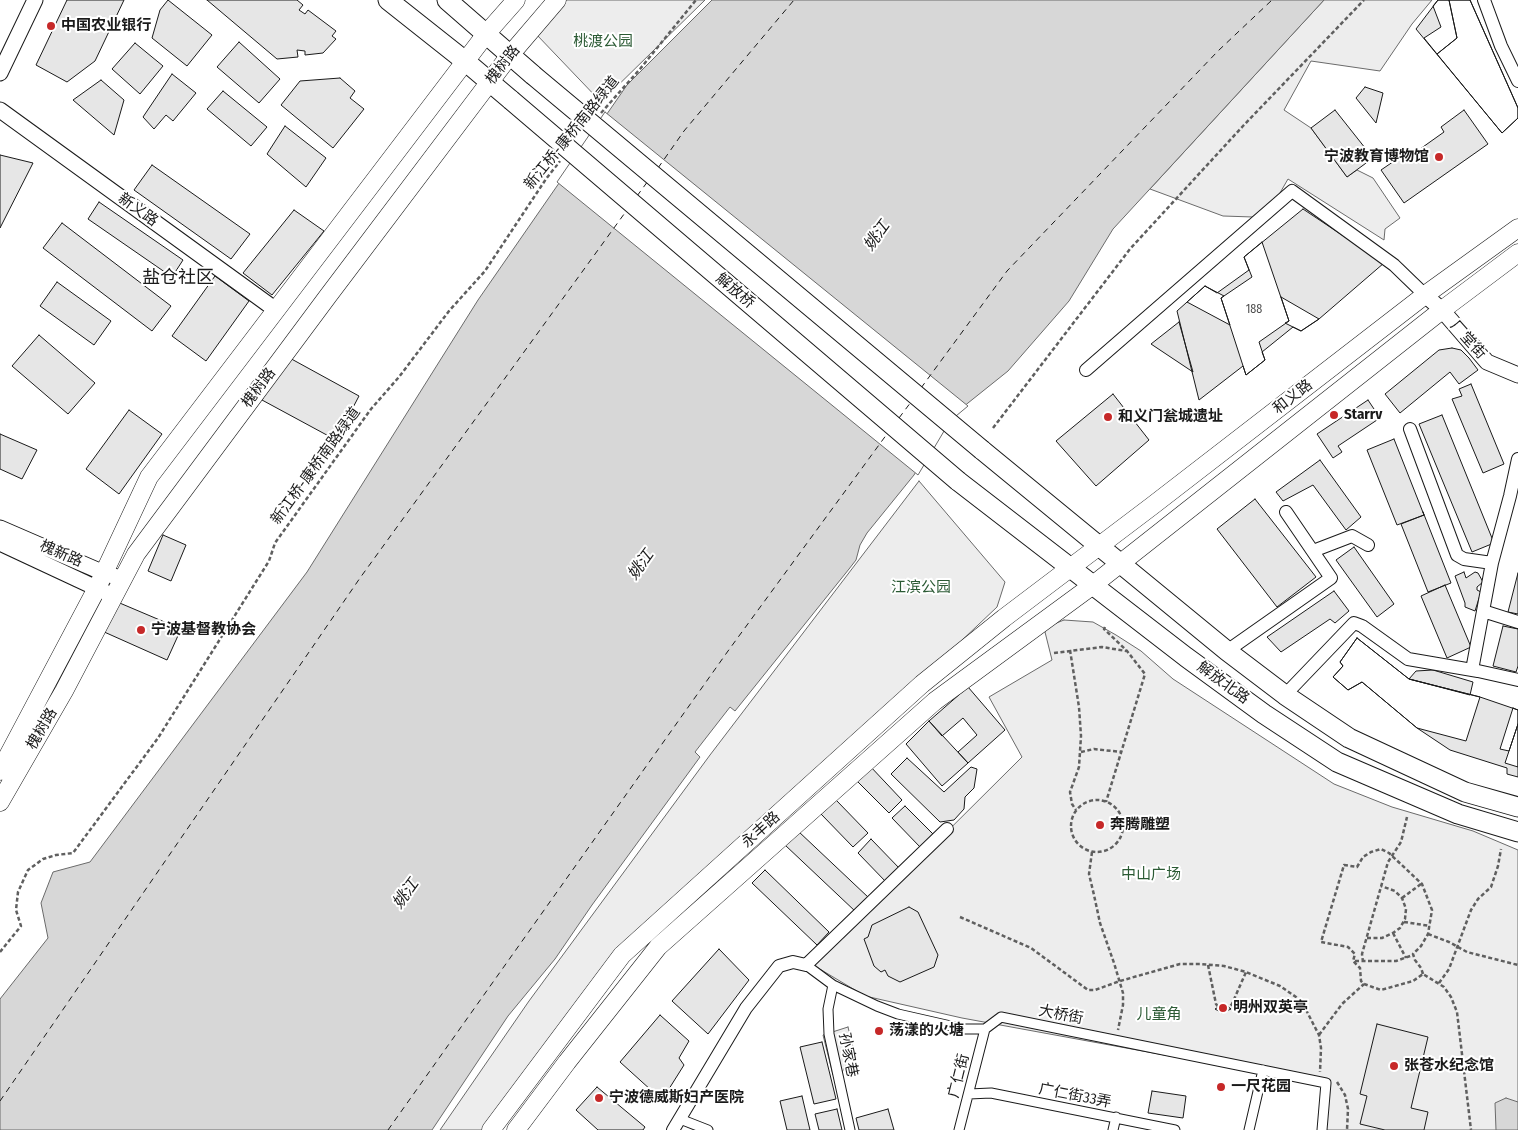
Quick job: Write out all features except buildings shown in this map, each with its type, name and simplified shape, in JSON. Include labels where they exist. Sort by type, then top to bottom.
[{"type":"main road","name":"解放桥","points":[[388,0],[466,61],[958,481]]},
{"type":"main road","points":[[447,0],[510,55]]},
{"type":"main road","name":"槐树路","points":[[0,771],[100,580],[149,477],[486,34],[516,0]]},
{"type":"main road","name":"槐树路","points":[[0,802],[64,691],[136,554],[322,303],[510,55],[558,0]]},
{"type":"main road","name":"解放北路","points":[[510,55],[982,450],[1227,651],[1285,695],[1349,738],[1465,792],[1518,807]]},
{"type":"main road","name":"和义路","points":[[1070,568],[1425,295],[1518,228]]},
{"type":"main road","name":"和义路","points":[[1093,585],[1442,310],[1518,254]]},
{"type":"main road","name":"解放北路","points":[[958,481],[1256,708],[1337,762],[1458,814],[1518,832]]},
{"type":"main road","name":"永丰路","points":[[491,1130],[622,955],[922,684],[1070,568]]},
{"type":"main road","name":"永丰路","points":[[516,1130],[566,1062],[658,947],[935,701],[1093,585]]},
{"type":"street","points":[[0,73],[35,0]]},
{"type":"street","points":[[1484,0],[1501,46],[1518,81]]},
{"type":"street","name":"新义路","points":[[0,110],[276,310]]},
{"type":"street","points":[[1086,370],[1292,191],[1394,265],[1425,295]]},
{"type":"street","name":"厂堂街","points":[[1425,295],[1442,310],[1487,362],[1518,375]]},
{"type":"street","points":[[1410,429],[1457,555],[1464,559],[1492,564]]},
{"type":"street","points":[[1472,670],[1492,564],[1514,497],[1518,459]]},
{"type":"street","points":[[1227,651],[1331,578],[1286,512]]},
{"type":"street","name":"槐新路","points":[[0,528],[100,580],[114,596]]},
{"type":"street","points":[[1312,551],[1352,536],[1368,545]]},
{"type":"street","name":"槐新路","points":[[0,543],[100,580],[123,579]]},
{"type":"street","points":[[1483,611],[1518,622]]},
{"type":"street","points":[[1285,695],[1354,623],[1362,626],[1408,659],[1518,680]]},
{"type":"street","points":[[673,1130],[746,1008],[779,966],[793,962],[806,965],[947,829]]},
{"type":"street","name":"大桥街","points":[[806,965],[832,985],[877,1006],[898,1014],[964,1029],[985,1029],[1001,1017],[1263,1070],[1323,1079]]},
{"type":"street","name":"孙家巷","points":[[832,985],[828,1009],[829,1034],[850,1130]]},
{"type":"street","name":"广仁街","points":[[959,1130],[985,1029]]},
{"type":"street","points":[[1249,1130],[1263,1070]]},
{"type":"street","points":[[1322,1130],[1323,1079]]},
{"type":"street","name":"广仁街33弄","points":[[969,1094],[992,1093],[1175,1130]]},
{"type":"street","points":[[1113,1130],[1116,1117]]},
{"type":"street","points":[[680,1119],[708,1130]]},
{"type":"path","name":"新江桥-康桥南路绿道","points":[[596,119],[640,69],[696,0]]},
{"type":"path","points":[[993,428],[1130,249],[1242,126],[1364,0]]},
{"type":"path","name":"新江桥-康桥南路绿道","points":[[0,952],[22,926],[16,910],[18,892],[28,870],[42,859],[73,853],[158,738],[269,561],[275,543],[370,409],[398,377],[449,311],[484,271],[546,179],[565,156]]},
{"type":"path","points":[[1105,627],[1104,629],[1127,651],[1145,674],[1106,802]]},
{"type":"path","points":[[1054,653],[1102,647],[1127,651]]},
{"type":"path","points":[[1070,650],[1079,707],[1081,752],[1079,767],[1070,792],[1072,804],[1076,810]]},
{"type":"path","points":[[1081,752],[1094,749],[1121,752]]},
{"type":"path","points":[[1088,801],[1106,802],[1119,812],[1122,819],[1122,833],[1114,846],[1108,850],[1092,852],[1078,844],[1073,838],[1070,824],[1076,810],[1088,801]]},
{"type":"path","points":[[1363,962],[1362,954],[1388,862],[1401,842],[1407,817]]},
{"type":"path","points":[[1381,849],[1389,853],[1422,884],[1432,910],[1430,926],[1421,946],[1414,954],[1406,958],[1396,961],[1353,961],[1355,954],[1348,947],[1322,942],[1344,865],[1357,867],[1363,856],[1381,849]]},
{"type":"path","points":[[1439,983],[1449,969],[1471,910],[1478,899],[1491,887],[1501,849]]},
{"type":"path","points":[[1092,852],[1089,874],[1092,888],[1100,923],[1120,981],[1123,1005],[1116,1036]]},
{"type":"path","points":[[1402,898],[1422,884]]},
{"type":"path","points":[[1367,938],[1382,938],[1393,933],[1404,922],[1406,909],[1402,898],[1395,892],[1381,886]]},
{"type":"path","points":[[960,917],[1031,948],[1088,990],[1095,990],[1180,964],[1224,966],[1246,972],[1280,986],[1296,997],[1308,1013],[1319,1035],[1321,1048],[1320,1071],[1323,1079]]},
{"type":"path","points":[[1404,922],[1430,926]]},
{"type":"path","points":[[1393,933],[1406,958]]},
{"type":"path","points":[[1428,934],[1449,942],[1466,952],[1517,965],[1518,960]]},
{"type":"path","points":[[1414,954],[1415,960],[1423,974],[1444,987],[1451,997],[1457,1012],[1471,1130]]},
{"type":"path","points":[[1353,961],[1360,968],[1361,981],[1364,984],[1381,990],[1413,981],[1423,974]]},
{"type":"path","points":[[1208,965],[1216,1004],[1220,1009],[1228,1009],[1232,1004],[1246,972]]},
{"type":"path","points":[[1319,1035],[1342,1004],[1364,984]]},
{"type":"path","points":[[1320,1071],[1323,1079]]},
{"type":"path","points":[[1334,1078],[1341,1086],[1345,1095],[1348,1109],[1347,1130]]},
{"type":"shaded area","name":"桃渡公园","points":[[566,0],[705,0],[601,102],[536,34]]},
{"type":"shaded area","points":[[1324,0],[1432,0],[1412,24],[1380,71],[1311,61],[1284,110],[1311,128],[1347,177],[1357,170],[1373,178],[1400,218],[1385,229],[1384,240],[1288,179],[1273,205],[1253,217],[1223,216],[1150,189]]},
{"type":"shaded area","name":"江滨公园","points":[[919,481],[1005,582],[997,607],[919,681],[636,939],[489,1130],[440,1130],[529,1001],[710,755]]},
{"type":"shaded area","name":"中山广场","points":[[1064,620],[1093,622],[1116,635],[1141,651],[1173,679],[1334,784],[1392,807],[1473,831],[1518,850],[1518,1130],[1320,1130],[1323,1084],[962,1018],[865,996],[813,965],[1022,757],[989,697],[1052,660],[1044,628]]},
{"type":"shaded area","points":[[848,1027],[854,1051],[841,1074],[833,1075],[823,1035]]},
{"type":"water","name":"姚江","points":[[712,0],[1324,0],[1113,229],[1069,301],[1008,371],[948,419],[914,475],[867,533],[860,545],[856,560],[735,711],[730,707],[695,752],[700,757],[555,959],[508,1016],[432,1130],[0,1130],[0,999],[48,938],[41,903],[53,872],[90,862],[307,572],[478,300],[627,85]]},
{"type":"water","points":[[1506,1098],[1518,1102],[1518,1130],[1496,1130],[1495,1103]]},
{"type":"pier","points":[[605,112],[968,406],[950,421],[918,475],[557,182]]},
{"type":"ferry route","points":[[658,168],[684,131],[794,0]]},
{"type":"ferry route","points":[[921,388],[1007,271],[1218,51],[1272,0]]},
{"type":"ferry route","points":[[637,196],[648,181]]},
{"type":"ferry route","points":[[0,1101],[360,578],[627,210]]},
{"type":"ferry route","points":[[899,418],[911,402]]},
{"type":"ferry route","points":[[388,1130],[728,651],[887,434]]},
{"type":"place","name":"中国农业银行","points":[[51,26]]},
{"type":"place","name":"宁波教育博物馆","points":[[1439,157]]},
{"type":"place","name":"Starrv","points":[[1334,415]]},
{"type":"place","name":"和义门瓮城遗址","points":[[1108,417]]},
{"type":"place","name":"宁波基督教协会","points":[[141,630]]},
{"type":"place","name":"奔腾雕塑","points":[[1100,825]]},
{"type":"place","name":"明州双英亭","points":[[1223,1008]]},
{"type":"place","name":"荡漾的火塘","points":[[879,1031]]},
{"type":"place","name":"张苍水纪念馆","points":[[1394,1066]]},
{"type":"place","name":"一尺花园","points":[[1221,1087]]},
{"type":"place","name":"宁波德威斯妇产医院","points":[[599,1098]]},
{"type":"district","name":"盐仓社区","points":[[178,278]]},
{"type":"park label","name":"儿童角","points":[[1159,1015]]}]
